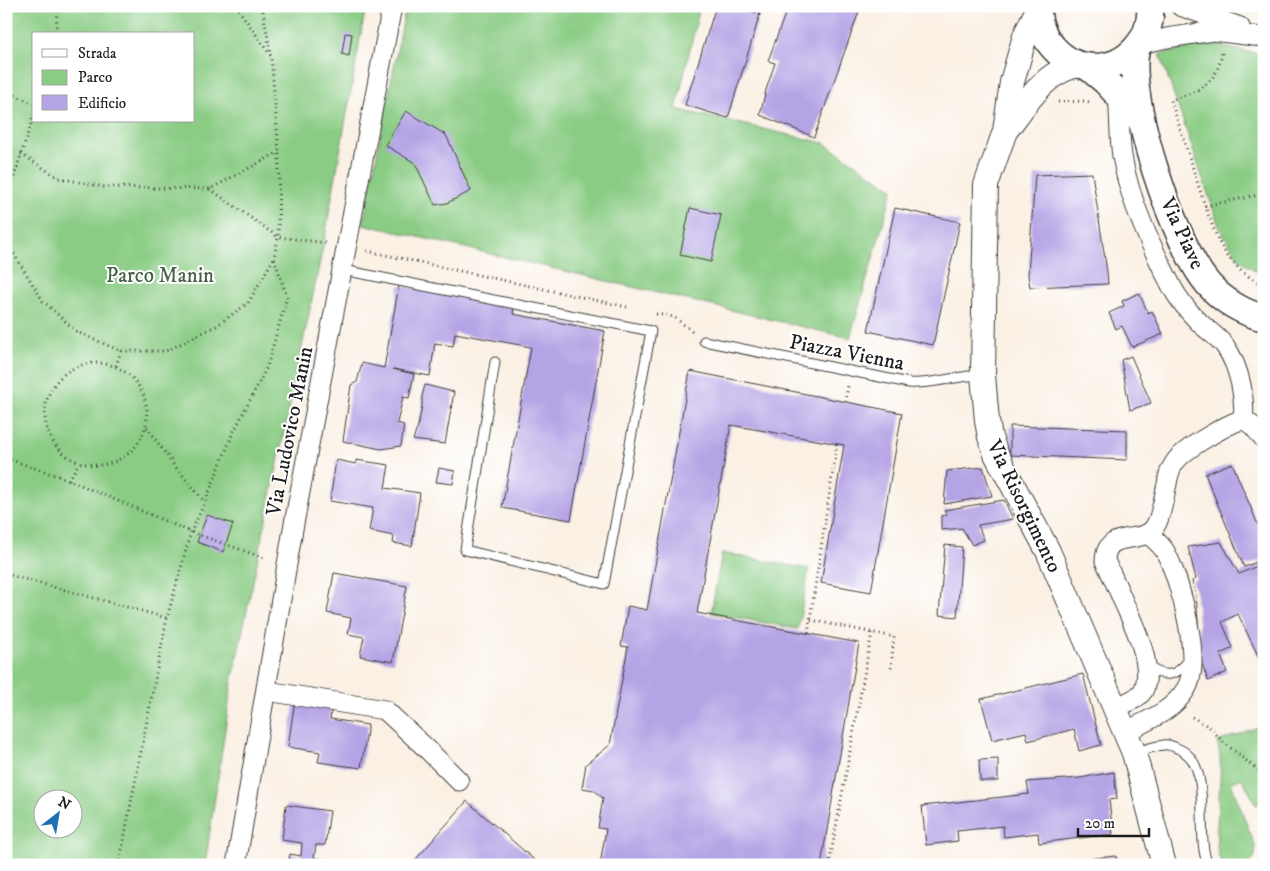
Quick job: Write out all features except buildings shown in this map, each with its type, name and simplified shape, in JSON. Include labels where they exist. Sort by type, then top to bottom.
[{"type":"main road","name":"Via Piave","points":[[1150,6],[1148,29],[1138,46],[1134,60],[1140,119],[1165,196],[1190,256],[1209,285],[1228,302],[1253,315],[1264,318]]},
{"type":"main road","name":"Via Piave","points":[[1038,9],[1040,24],[1048,41],[1065,57],[1085,66],[1118,95],[1140,119]]},
{"type":"main road","points":[[1085,66],[1101,67],[1115,63],[1138,46]]},
{"type":"street","name":"Via Ludovico Manin","points":[[236,865],[293,529],[392,6]]},
{"type":"street","points":[[1180,6],[1263,37]]},
{"type":"street","points":[[1005,131],[1012,82],[1025,36],[1038,9]]},
{"type":"street","points":[[1138,46],[1183,35],[1216,18]]},
{"type":"street","points":[[1005,131],[1034,94],[1056,72],[1066,68],[1085,66]]},
{"type":"street","points":[[1118,95],[1122,155],[1129,188],[1172,288],[1182,303],[1200,323],[1220,340],[1232,359],[1242,389],[1243,418]]},
{"type":"street","name":"Via Risorgimento","points":[[1005,131],[986,185],[983,375],[987,421],[996,454],[1048,551],[1134,754],[1164,865]]},
{"type":"street","points":[[1243,418],[1264,438]]},
{"type":"street","points":[[1114,708],[1137,697],[1142,692],[1145,684],[1145,665],[1139,634],[1105,561],[1105,552],[1111,544],[1118,540],[1148,534],[1158,520],[1169,474],[1175,461],[1197,444],[1231,423],[1243,418]]},
{"type":"street","points":[[1125,732],[1167,711],[1181,696],[1188,687],[1192,656],[1189,627],[1176,576],[1166,551],[1148,534]]},
{"type":"street","points":[[267,690],[384,710],[459,781]]},
{"type":"lane","points":[[343,270],[651,331],[604,584],[465,550],[495,362]]},
{"type":"lane","name":"Piazza Vienna","points":[[704,341],[921,384],[950,378],[983,375]]},
{"type":"lane","points":[[1145,665],[1159,674],[1167,676],[1184,666],[1192,656]]},
{"type":"lane","points":[[1134,754],[1155,746],[1167,744],[1186,752],[1197,766],[1203,797],[1202,838],[1204,856],[1208,865]]},
{"type":"path","points":[[55,6],[56,32]]},
{"type":"path","points":[[236,6],[271,56]]},
{"type":"path","points":[[6,241],[43,301],[77,332],[121,351],[166,351],[216,326],[248,304],[274,258],[278,236],[279,152],[271,56],[262,6]]},
{"type":"path","points":[[1254,6],[1264,12]]},
{"type":"path","points":[[1223,50],[1218,68],[1207,85],[1171,100],[1205,206],[1218,240],[1227,256],[1242,272],[1264,286]]},
{"type":"path","points":[[6,91],[32,103]]},
{"type":"path","points":[[1050,104],[1065,101],[1084,101],[1089,102],[1092,106]]},
{"type":"path","points":[[6,201],[32,121]]},
{"type":"path","points":[[21,154],[59,178],[104,187],[210,189],[279,152]]},
{"type":"path","points":[[210,189],[278,236],[333,244]]},
{"type":"path","points":[[1205,206],[1264,194]]},
{"type":"path","points":[[364,250],[636,309]]},
{"type":"path","points":[[119,865],[167,618],[191,532],[233,432],[267,367],[286,297],[274,258]]},
{"type":"path","points":[[654,313],[674,318],[704,341]]},
{"type":"path","points":[[116,366],[121,351]]},
{"type":"path","points":[[100,362],[116,366],[129,374],[139,384],[148,412],[146,426],[140,442],[128,455],[113,463],[96,466],[79,463],[65,455],[53,443],[46,428],[44,411],[48,395],[56,381],[68,370],[84,364],[100,362]]},
{"type":"path","points":[[146,426],[173,464],[205,502]]},
{"type":"path","points":[[808,634],[837,444]]},
{"type":"path","points":[[6,458],[69,480],[191,532],[269,560]]},
{"type":"path","points":[[69,480],[79,463]]},
{"type":"path","points":[[6,574],[167,618]]},
{"type":"path","points":[[811,620],[894,637],[891,668]]},
{"type":"path","points":[[829,865],[872,632]]},
{"type":"path","points":[[1192,717],[1211,728],[1222,741],[1264,775]]},
{"type":"green space","name":"Parco Manin","points":[[6,6],[366,6],[324,242],[232,682],[205,865],[6,865]]},
{"type":"green space","points":[[406,6],[700,6],[676,109],[824,143],[893,189],[850,338],[363,224]]},
{"type":"green space","points":[[1210,44],[1264,55],[1264,277],[1239,259],[1220,229],[1160,54]]},
{"type":"green space","points":[[722,553],[809,569],[798,629],[711,613]]},
{"type":"green space","points":[[1264,725],[1264,802],[1256,805],[1242,778],[1231,783],[1254,843],[1255,855],[1248,865],[1223,865],[1217,842],[1220,755],[1217,742]]}]
